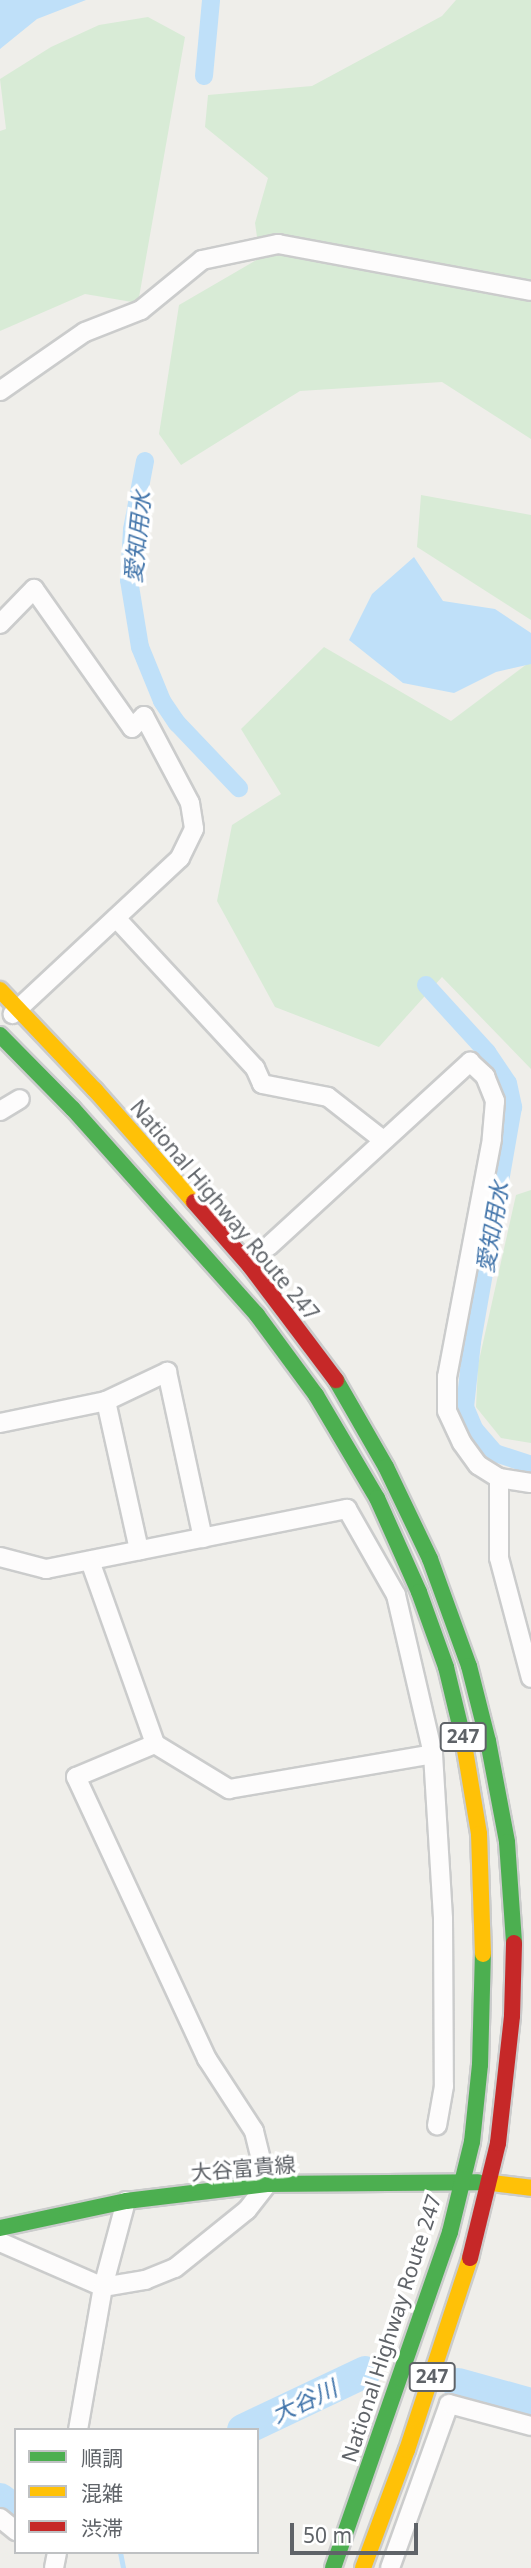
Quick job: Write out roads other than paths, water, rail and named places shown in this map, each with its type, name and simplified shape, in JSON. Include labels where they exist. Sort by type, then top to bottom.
[{"type":"main road","name":"National Highway Route 247","points":[[0,990],[95,1090],[250,1266],[311,1343],[341,1387],[380,1456],[430,1559],[469,1666],[488,1741],[507,1842],[514,1922],[512,2016],[492,2183],[445,2341],[363,2568]]},
{"type":"main road","name":"National Highway Route 247","points":[[0,1035],[73,1109],[257,1315],[316,1395],[377,1499],[419,1592],[446,1667],[459,1719],[480,1834],[484,1988],[472,2142],[450,2232],[333,2568]]},
{"type":"main road","name":"大谷富貴線","points":[[0,2228],[126,2201],[267,2184],[461,2182],[531,2188]]},
{"type":"street","points":[[0,391],[85,332],[141,310],[202,260],[278,244],[531,291]]},
{"type":"street","points":[[0,624],[34,589],[132,728],[144,716],[190,803],[194,829],[180,858],[0,1025]]},
{"type":"street","points":[[116,918],[255,1068],[262,1084],[328,1097],[383,1140]]},
{"type":"street","points":[[269,1246],[470,1062],[485,1076],[495,1101],[492,1139],[447,1377],[447,1412],[462,1443],[478,1465],[499,1478],[531,1483]]},
{"type":"street","points":[[0,1111],[20,1099]]},
{"type":"street","points":[[0,1423],[106,1401],[167,1372],[203,1538]]},
{"type":"street","points":[[106,1401],[139,1550]]},
{"type":"street","points":[[499,1478],[499,1559],[531,1678]]},
{"type":"street","points":[[0,1557],[46,1569],[346,1509],[396,1595],[433,1754],[443,1947],[444,2086],[437,2125]]},
{"type":"street","points":[[90,1560],[155,1744],[229,1789],[433,1754]]},
{"type":"street","points":[[0,2242],[103,2287],[145,2280],[175,2268],[247,2210],[267,2184],[254,2131],[206,2059],[76,1777],[155,1744]]},
{"type":"street","points":[[78,2428],[103,2287],[126,2201]]},
{"type":"street","points":[[390,2568],[449,2404],[531,2426]]},
{"type":"water","points":[[0,0],[86,0],[37,19],[0,49]]},
{"type":"water","points":[[414,557],[443,601],[495,609],[531,633],[531,664],[496,672],[454,693],[403,683],[349,640],[372,594]]},
{"type":"waterway","name":"愛知用水","points":[[204,76],[211,0]]},
{"type":"waterway","name":"愛知用水","points":[[145,461],[132,530],[129,580],[140,647],[162,701],[177,723],[239,788]]},
{"type":"waterway","name":"愛知用水","points":[[426,985],[487,1052],[508,1083],[513,1107],[472,1342],[465,1407],[475,1430],[495,1453],[531,1465]]},
{"type":"waterway","name":"大谷川","points":[[247,2428],[365,2372]]},
{"type":"waterway","name":"大谷川","points":[[458,2384],[531,2404]]},
{"type":"waterway","name":"大谷川","points":[[0,2499],[14,2510]]},
{"type":"waterway","points":[[120,2554],[123,2568]]}]
